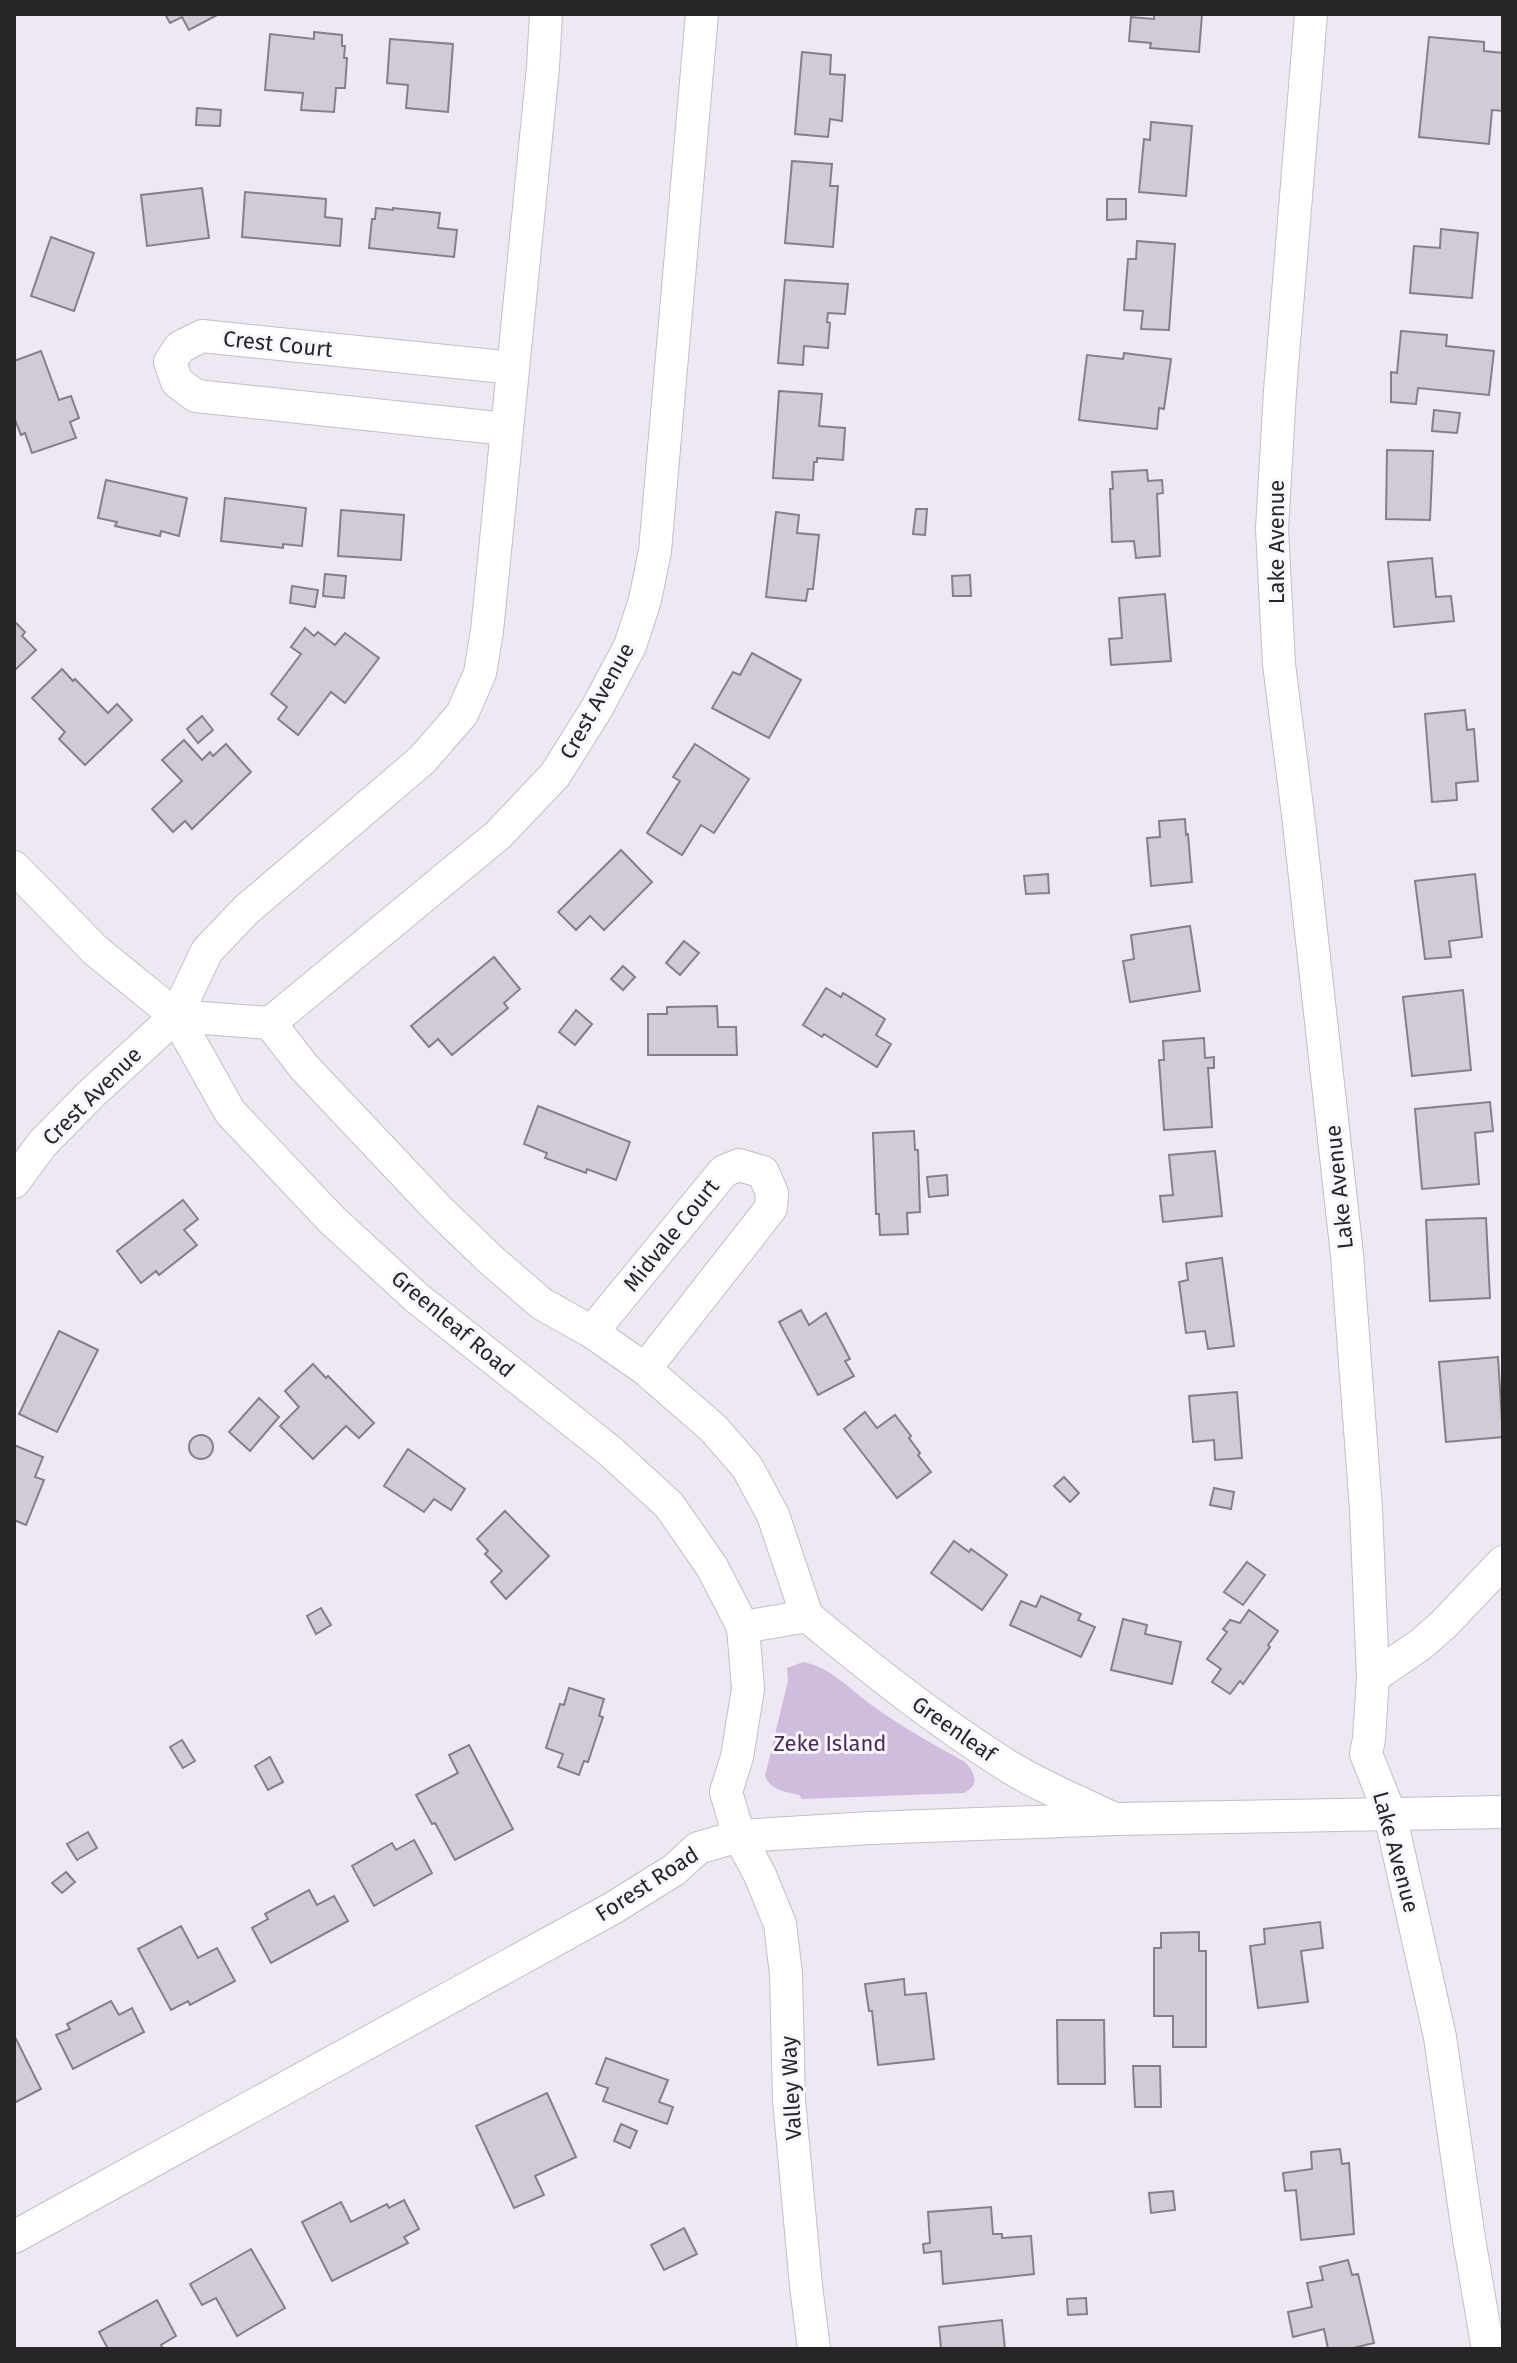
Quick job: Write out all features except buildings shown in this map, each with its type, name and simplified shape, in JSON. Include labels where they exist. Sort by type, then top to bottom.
[{"type":"street","name":"Crest Avenue","points":[[14,1182],[42,1144],[176,1016],[207,951],[246,910],[422,760],[462,714],[480,673],[487,631],[546,14]]},
{"type":"street","name":"Crest Avenue","points":[[270,1023],[498,835],[555,775],[597,708],[630,646],[645,600],[655,551],[702,14]]},
{"type":"street","name":"Lake Avenue","points":[[1311,14],[1280,391],[1272,534],[1279,664],[1347,1255],[1366,1509],[1373,1677],[1366,1754],[1390,1814],[1440,2037],[1488,2349]]},
{"type":"street","name":"Crest Court","points":[[506,429],[196,396],[177,382],[170,362],[180,347],[202,336],[513,368]]},
{"type":"street","name":"Greenleaf Road","points":[[14,867],[95,950],[176,1016],[230,1112],[332,1220],[417,1298],[610,1451],[669,1505],[712,1567],[743,1627],[748,1689],[737,1757],[726,1792],[739,1836]]},
{"type":"street","points":[[176,1016],[270,1023],[304,1067],[449,1219],[542,1304],[592,1332],[645,1369],[713,1428],[747,1467],[773,1515],[807,1616],[743,1627]]},
{"type":"street","name":"Midvale Court","points":[[592,1332],[724,1171],[739,1165],[763,1172],[772,1193],[771,1208],[645,1369]]},
{"type":"street","points":[[1373,1677],[1443,1625],[1503,1562]]},
{"type":"street","name":"Greenleaf","points":[[807,1616],[925,1709],[1005,1764],[1115,1819]]},
{"type":"street","name":"Forest Road","points":[[14,2237],[613,1908],[674,1870],[698,1848],[739,1836],[1115,1819],[1503,1812]]},
{"type":"street","name":"Valley Way","points":[[739,1836],[760,1875],[780,1924],[786,1974],[789,2100],[814,2349]]},
{"type":"green space","name":"Zeke Island","points":[[803,1662],[823,1669],[895,1721],[965,1762],[975,1779],[969,1790],[964,1793],[802,1799],[767,1781],[765,1776],[788,1681],[787,1668]]}]
